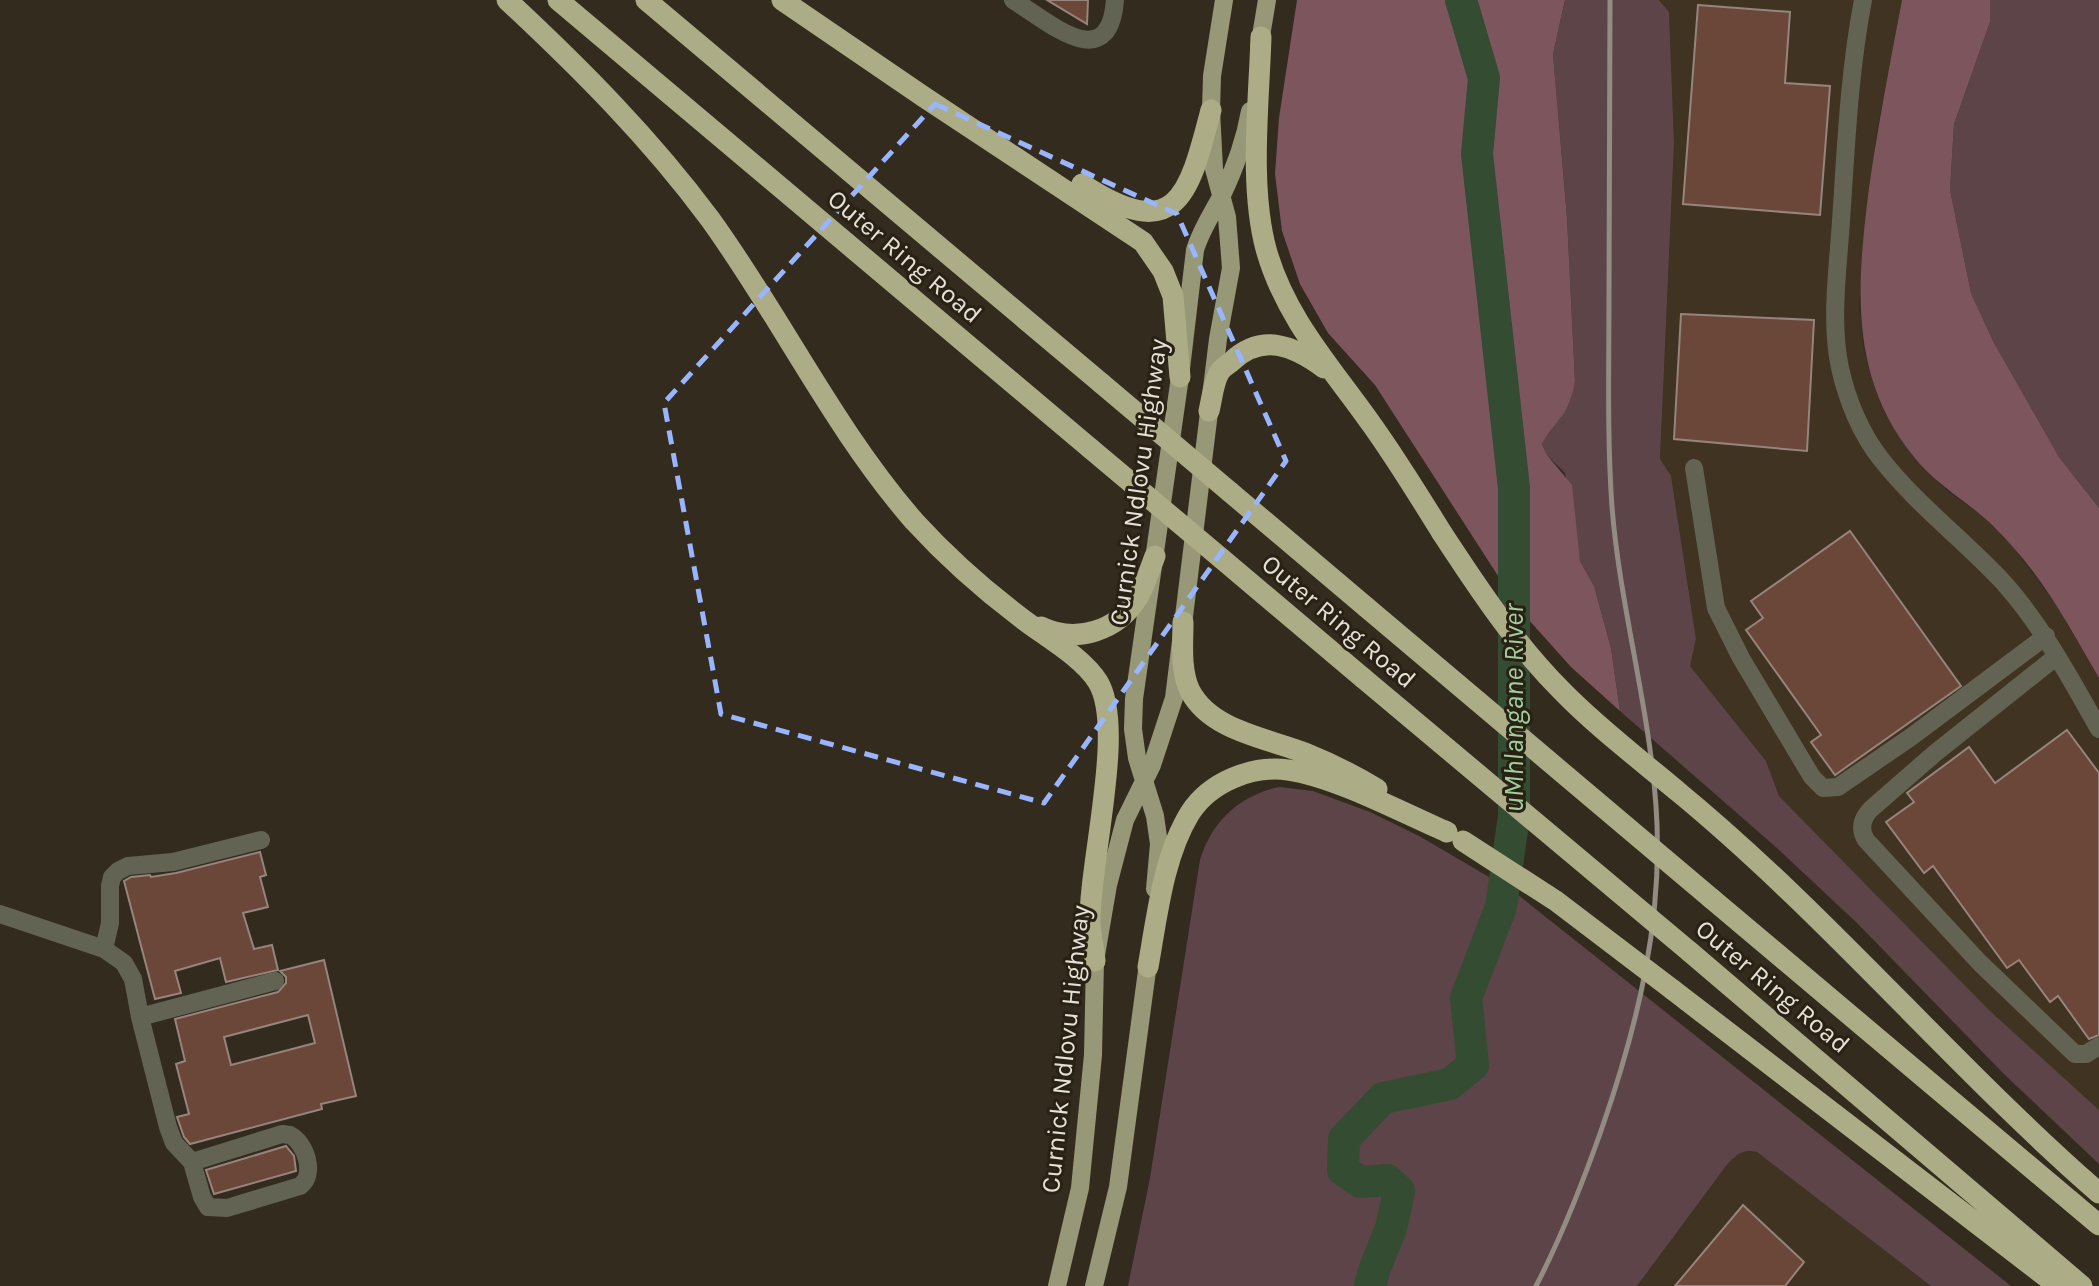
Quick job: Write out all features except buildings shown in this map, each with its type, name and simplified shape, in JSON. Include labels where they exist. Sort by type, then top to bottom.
[{"type":"highway","points":[[507,0],[612,102],[670,168],[711,221],[853,439],[914,520],[943,551],[1017,615],[1085,667],[1098,683],[1105,701],[1108,721],[1090,926],[1096,961]]},
{"type":"highway","name":"Outer Ring Road","points":[[558,0],[1690,952],[2082,1286]]},
{"type":"highway","name":"Outer Ring Road","points":[[646,0],[2099,1225]]},
{"type":"highway","points":[[782,0],[1143,242],[1163,271],[1173,296],[1180,377]]},
{"type":"highway","points":[[1261,37],[1259,206],[1266,247],[1276,277],[1293,316],[1334,376],[1371,423],[1489,604],[1562,691],[1604,730],[1722,828],[1802,901],[2019,1121],[2099,1193]]},
{"type":"highway","points":[[924,97],[1039,156],[1106,200],[1135,211],[1149,212],[1171,205],[1184,191],[1195,172],[1211,110]]},
{"type":"highway","points":[[1209,411],[1219,373],[1241,352],[1255,346],[1273,344],[1291,348],[1306,355],[1334,376]]},
{"type":"highway","points":[[1017,615],[1047,630],[1061,633],[1074,634],[1102,629],[1114,623],[1139,596],[1155,556]]},
{"type":"highway","points":[[1183,622],[1183,665],[1189,689],[1213,717],[1332,764],[1362,780],[1556,901],[2057,1286]]},
{"type":"highway","points":[[1148,967],[1163,885],[1190,814],[1211,790],[1234,777],[1257,771],[1287,770],[1305,774],[1337,784],[1455,836]]},
{"type":"main road","name":"Curnick Ndlovu Highway","points":[[1056,1286],[1080,1188],[1093,1055],[1096,961],[1108,885],[1125,820],[1163,737],[1174,698],[1218,339],[1231,268],[1231,243],[1214,170],[1211,110],[1212,76],[1224,0]]},
{"type":"main road","name":"Curnick Ndlovu Highway","points":[[1094,1286],[1118,1187],[1148,967],[1158,844],[1155,816],[1137,758],[1133,729],[1134,699],[1180,377],[1195,250],[1200,232],[1222,196],[1246,133],[1267,0]]},
{"type":"lane","points":[[1013,0],[1072,36],[1092,41],[1099,39],[1109,30],[1114,19],[1115,0]]},
{"type":"lane","points":[[1863,0],[1854,47],[1836,311],[1840,367],[1854,412],[1881,459],[2004,584],[2046,636],[2099,729]]},
{"type":"lane","points":[[1694,468],[1716,608],[1721,621],[1812,777],[1823,788],[1838,787],[1911,737],[2046,636]]},
{"type":"lane","points":[[2057,656],[1871,808],[1866,814],[1862,829],[1866,840],[1980,963],[2075,1054],[2086,1054],[2099,1046]]},
{"type":"lane","points":[[104,949],[110,923],[111,881],[118,871],[128,866],[173,862],[261,839]]},
{"type":"lane","points":[[0,914],[104,949],[120,959],[130,971],[168,1127],[174,1143],[192,1162],[207,1206],[227,1208],[299,1186],[309,1174],[302,1145],[290,1135],[282,1134],[192,1162]]},
{"type":"lane","points":[[140,1017],[275,981]]},
{"type":"highlighted area","points":[[935,104],[1177,214],[1286,461],[1044,803],[721,714],[664,403]]},
{"type":"shaded area","points":[[1297,0],[1565,0],[1553,54],[1567,218],[1575,382],[1565,411],[1542,444],[1547,455],[1572,485],[1580,561],[1594,586],[1611,648],[1620,711],[1571,667],[1520,610],[1375,385],[1328,333],[1300,284],[1282,231],[1275,174],[1279,118]]},
{"type":"shaded area","points":[[1565,0],[1659,0],[1669,12],[1674,143],[1660,459],[1671,476],[1696,639],[1690,666],[1766,761],[1779,796],[1989,1010],[2099,1110],[2099,1164],[2004,1074],[1857,923],[1777,848],[1620,711],[1611,648],[1594,586],[1580,561],[1565,473],[1547,455],[1542,444],[1547,432],[1560,419],[1575,382],[1567,218],[1553,54]]},
{"type":"shaded area","points":[[1659,0],[1902,0],[1877,131],[1859,305],[1864,351],[1888,417],[1913,456],[1946,490],[1983,516],[2013,547],[2057,606],[2099,678],[2099,1110],[1989,1010],[1779,796],[1766,761],[1690,666],[1696,639],[1671,477],[1660,459],[1674,143],[1669,12]]},
{"type":"shaded area","points":[[1902,0],[1990,0],[1990,22],[1954,124],[1950,190],[1971,293],[1993,341],[2059,457],[2099,508],[2099,678],[2059,609],[2024,560],[1989,522],[1938,481],[1914,457],[1893,426],[1877,394],[1862,328],[1862,259],[1876,141]]},
{"type":"shaded area","points":[[1990,0],[2099,0],[2099,508],[2059,457],[1993,341],[1971,293],[1950,190],[1954,124],[1990,22]]},
{"type":"shaded area","points":[[1279,787],[1313,791],[1370,812],[1419,836],[1513,891],[2011,1286],[1931,1286],[1757,1152],[1747,1151],[1739,1154],[1726,1166],[1637,1286],[1128,1286],[1150,1178],[1200,860],[1212,833],[1229,812],[1251,797]]},
{"type":"shaded area","points":[[1749,1150],[1757,1152],[1931,1286],[1637,1286],[1726,1166],[1737,1153]]},
{"type":"waterway","name":"uMhlangane River","points":[[1370,1286],[1391,1228],[1399,1191],[1387,1180],[1360,1182],[1343,1170],[1344,1139],[1383,1098],[1450,1084],[1473,1065],[1466,998],[1501,907],[1514,816],[1514,488],[1477,154],[1484,78],[1461,0]]},
{"type":"railway","points":[[1536,1286],[1572,1208],[1627,1050],[1646,970],[1656,889],[1656,806],[1652,768],[1621,582],[1610,481],[1610,0]]}]
